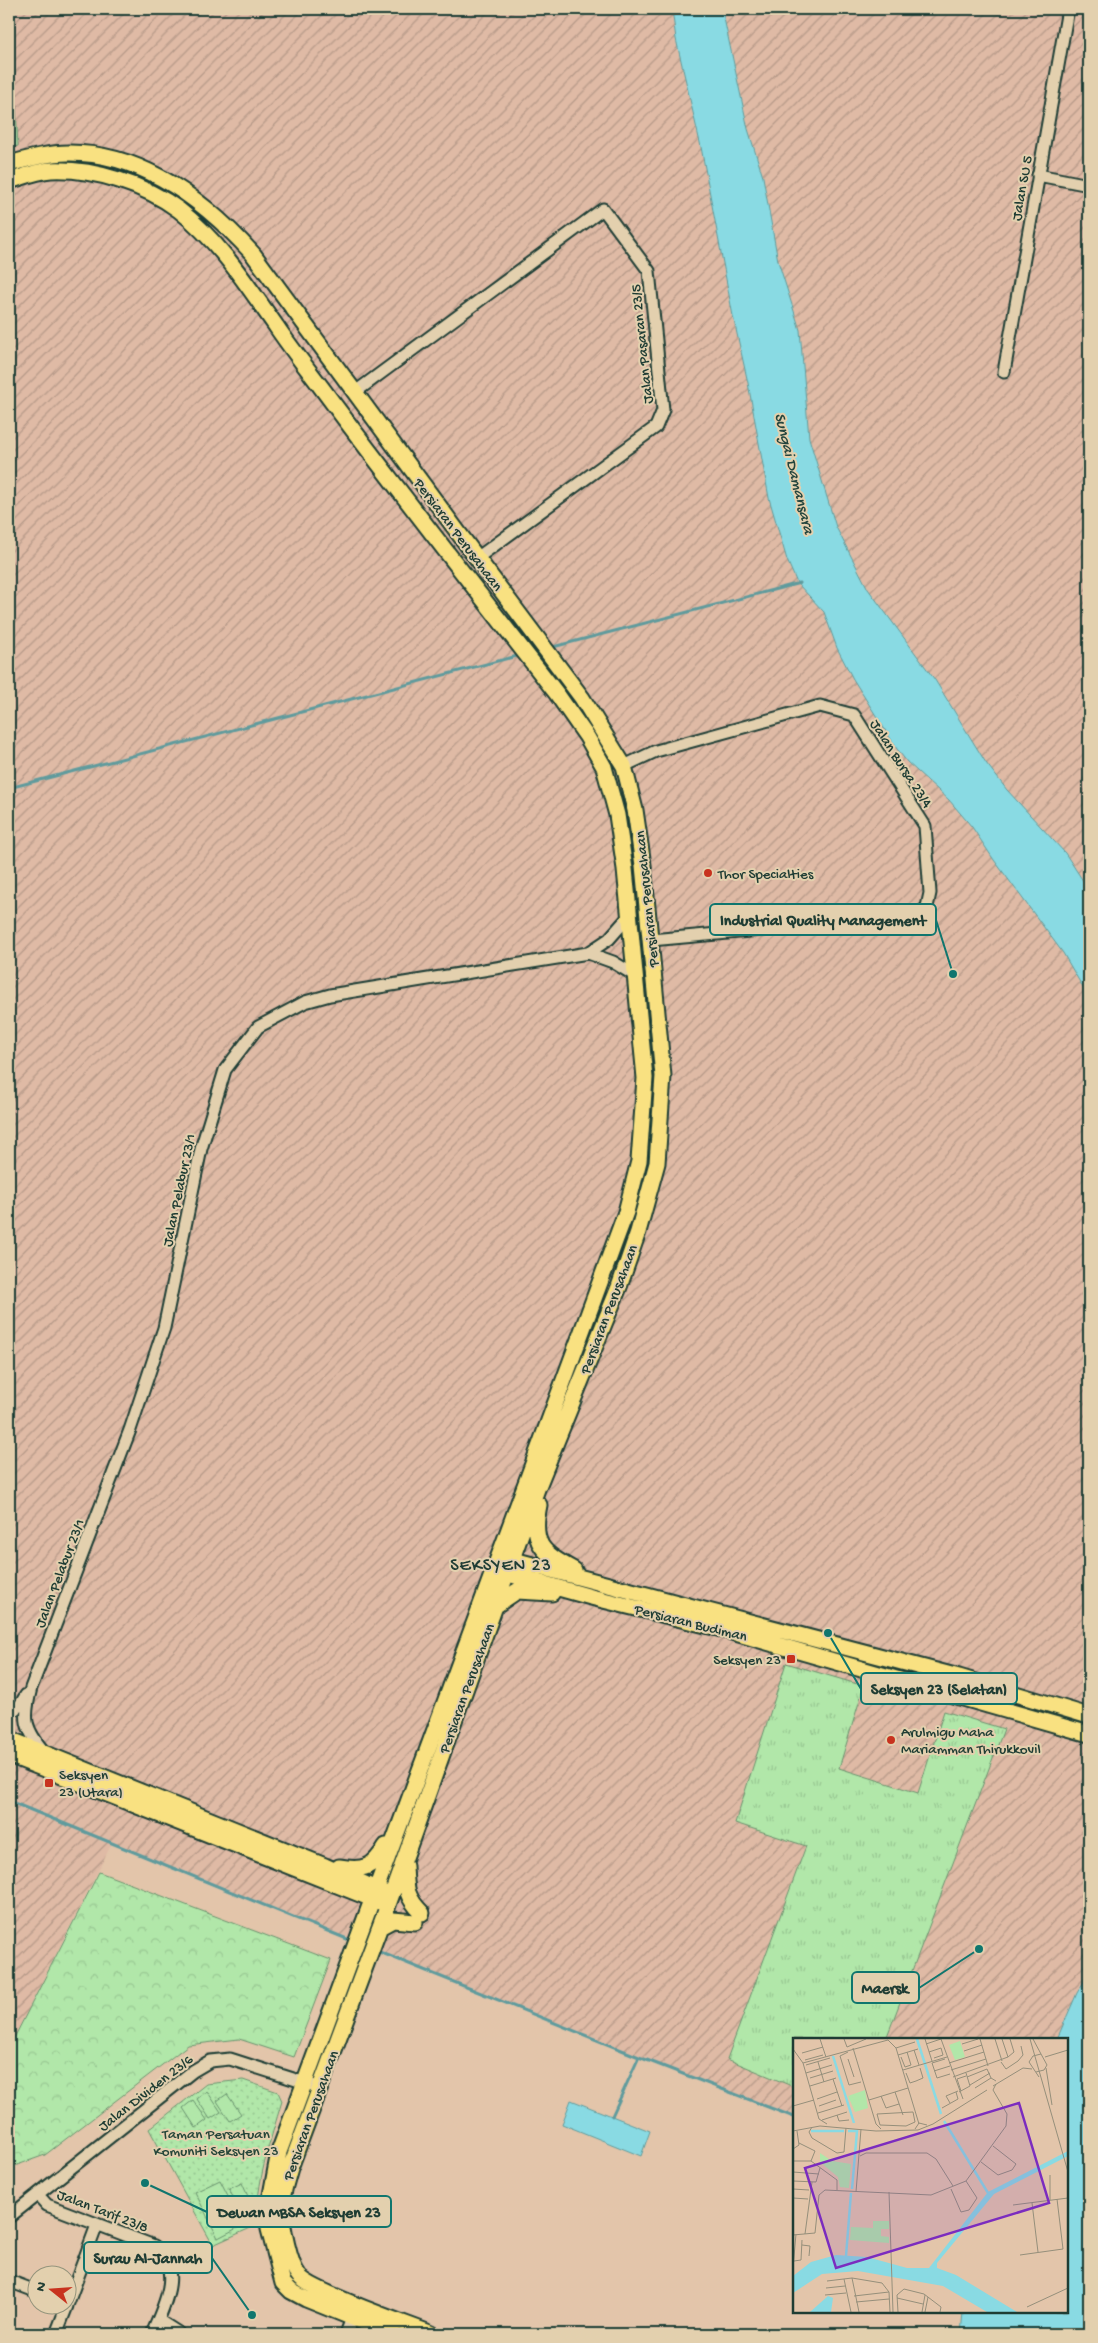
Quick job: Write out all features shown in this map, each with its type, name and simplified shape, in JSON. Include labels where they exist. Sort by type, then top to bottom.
[{"type":"main road","name":"Persiaran Perusahaan","points":[[9,164],[69,152],[111,158],[154,173],[189,194],[236,234],[253,254],[582,698],[624,766],[635,810],[651,940],[663,1076],[657,1163],[627,1264],[537,1489],[502,1565],[495,1606],[390,1900],[319,2087],[283,2191],[281,2209],[283,2221],[292,2262],[299,2276],[310,2285],[432,2334]]},
{"type":"main road","name":"Persiaran Perusahaan","points":[[9,181],[50,170],[112,178],[142,189],[178,210],[213,242],[236,268],[277,328],[351,427],[534,664],[587,737],[604,767],[617,815],[630,915],[645,1078],[639,1161],[626,1212],[502,1565],[412,1789],[361,1932],[278,2152],[268,2211],[268,2229],[283,2283],[291,2291],[306,2299],[393,2334]]},
{"type":"main road","points":[[537,1489],[539,1504],[535,1525],[539,1545],[550,1557],[600,1583]]},
{"type":"main road","name":"Persiaran Budiman","points":[[502,1565],[600,1583],[959,1677],[1089,1716]]},
{"type":"main road","name":"Persiaran Budiman","points":[[502,1565],[591,1597],[730,1631],[1089,1734]]},
{"type":"main road","points":[[495,1606],[517,1591],[591,1597]]},
{"type":"main road","points":[[9,1739],[390,1900]]},
{"type":"main road","points":[[9,1755],[322,1872],[358,1906],[361,1932]]},
{"type":"main road","points":[[322,1872],[356,1869],[372,1865],[384,1848],[412,1789]]},
{"type":"main road","points":[[378,1932],[393,1920],[419,1918],[406,1891],[404,1860]]},
{"type":"street","name":"Jalan SU 5","points":[[1004,372],[1068,9]]},
{"type":"street","points":[[1038,175],[1089,184]]},
{"type":"street","name":"Jalan Pasaran 23/5","points":[[354,392],[603,210],[649,271],[663,410],[656,427],[477,558]]},
{"type":"street","name":"Jalan Bursa 23/4","points":[[624,766],[656,750],[820,706],[854,715],[925,826],[930,893],[927,907],[917,916],[651,940]]},
{"type":"street","name":"Jalan Pelabur 23/1","points":[[46,1754],[33,1738],[26,1724],[25,1712],[31,1688],[130,1430],[164,1328],[201,1150],[214,1102],[225,1070],[240,1048],[258,1027],[298,1006],[322,998],[588,954],[609,939],[630,915]]},
{"type":"street","name":"Jalan Pelabur 23/1","points":[[588,954],[613,962],[636,976]]},
{"type":"street","name":"Jalan Pelabur 23/1","points":[[9,1714],[20,1705],[31,1688]]},
{"type":"street","name":"Jalan Dividen 23/6","points":[[9,2217],[193,2071],[210,2061],[230,2059],[319,2087]]},
{"type":"street","name":"Jalan Tarif 23/8","points":[[38,2195],[47,2205],[154,2246],[162,2252],[168,2263],[171,2277],[169,2291],[152,2334]]},
{"type":"street","points":[[78,2275],[97,2225]]},
{"type":"street","points":[[9,2281],[28,2288]]},
{"type":"street","points":[[56,2334],[63,2316]]},
{"type":"street","points":[[346,2334],[352,2318]]},
{"type":"street","points":[[158,2320],[180,2334]]},
{"type":"shaded area","points":[[9,9],[672,9],[676,39],[701,147],[769,498],[787,560],[797,583],[824,612],[837,648],[907,762],[949,800],[972,827],[1063,953],[1089,998],[1089,1973],[1077,1993],[1057,2038],[793,2038],[793,2117],[639,2057],[112,1843],[9,2048]]},
{"type":"shaded area","points":[[722,9],[1089,9],[1089,890],[1065,853],[1007,790],[986,763],[935,680],[868,589],[836,527],[809,438],[800,330],[778,261],[763,177],[748,129]]},
{"type":"green space","points":[[14,67],[18,146],[9,148],[9,68]]},
{"type":"green space","points":[[786,1663],[864,1686],[839,1768],[918,1793],[944,1711],[1004,1729],[886,2038],[793,2038],[793,2087],[727,2059],[806,1846],[735,1823]]},
{"type":"green space","points":[[99,1872],[331,1960],[294,2057],[239,2039],[188,2045],[45,2155],[9,2168],[9,2048]]},
{"type":"green space","name":"Taman Persatuan Komuniti Seksyen 23","points":[[243,2080],[278,2092],[282,2101],[261,2178],[257,2225],[213,2245],[149,2129],[206,2084]]},
{"type":"green space","points":[[207,2091],[221,2112],[210,2119],[197,2099]]},
{"type":"green space","points":[[227,2094],[241,2114],[230,2121],[217,2101]]},
{"type":"green space","points":[[193,2100],[207,2120],[196,2128],[183,2108]]},
{"type":"green space","points":[[220,2180],[243,2225],[218,2238],[195,2192]]},
{"type":"green space","points":[[242,2183],[255,2212],[243,2218],[229,2189]]},
{"type":"water","name":"Sungai Damansara","points":[[672,9],[722,9],[748,129],[763,177],[778,261],[800,330],[809,438],[836,527],[868,589],[935,680],[986,763],[1007,790],[1065,853],[1089,890],[1089,998],[1063,953],[972,827],[949,800],[907,762],[897,749],[853,679],[837,648],[824,612],[797,583],[787,560],[769,498],[701,147],[676,39]]},
{"type":"water","points":[[1089,1973],[1089,2334],[961,2334],[963,2313],[1068,2313],[1068,2038],[1057,2038],[1077,1993]]},
{"type":"water","points":[[571,2100],[650,2131],[641,2156],[562,2124]]},
{"type":"waterway","points":[[549,648],[800,583]]},
{"type":"waterway","points":[[9,788],[521,655]]},
{"type":"waterway","points":[[9,1801],[352,1941]]},
{"type":"waterway","points":[[377,1951],[639,2057],[793,2117]]},
{"type":"waterway","points":[[612,2116],[639,2057]]},
{"type":"place","name":"Thor Specialties","points":[[708,873]]},
{"type":"place","name":"Industrial Quality Management","points":[[953,974]]},
{"type":"place","name":"Seksyen 23 (Selatan)","points":[[828,1633]]},
{"type":"place","name":"Seksyen 23","points":[[791,1659]]},
{"type":"place","name":"Arulmigu Maha Mariamman Thirukkovil","points":[[891,1740]]},
{"type":"place","name":"Seksyen 23 (Utara)","points":[[49,1783]]},
{"type":"place","name":"Maersk","points":[[979,1949]]},
{"type":"place","name":"Dewan MBSA Seksyen 23","points":[[145,2183]]},
{"type":"place","name":"Surau Al-Jannah","points":[[252,2315]]},
{"type":"district","name":"SEKSYEN 23","points":[[501,1564]]}]
